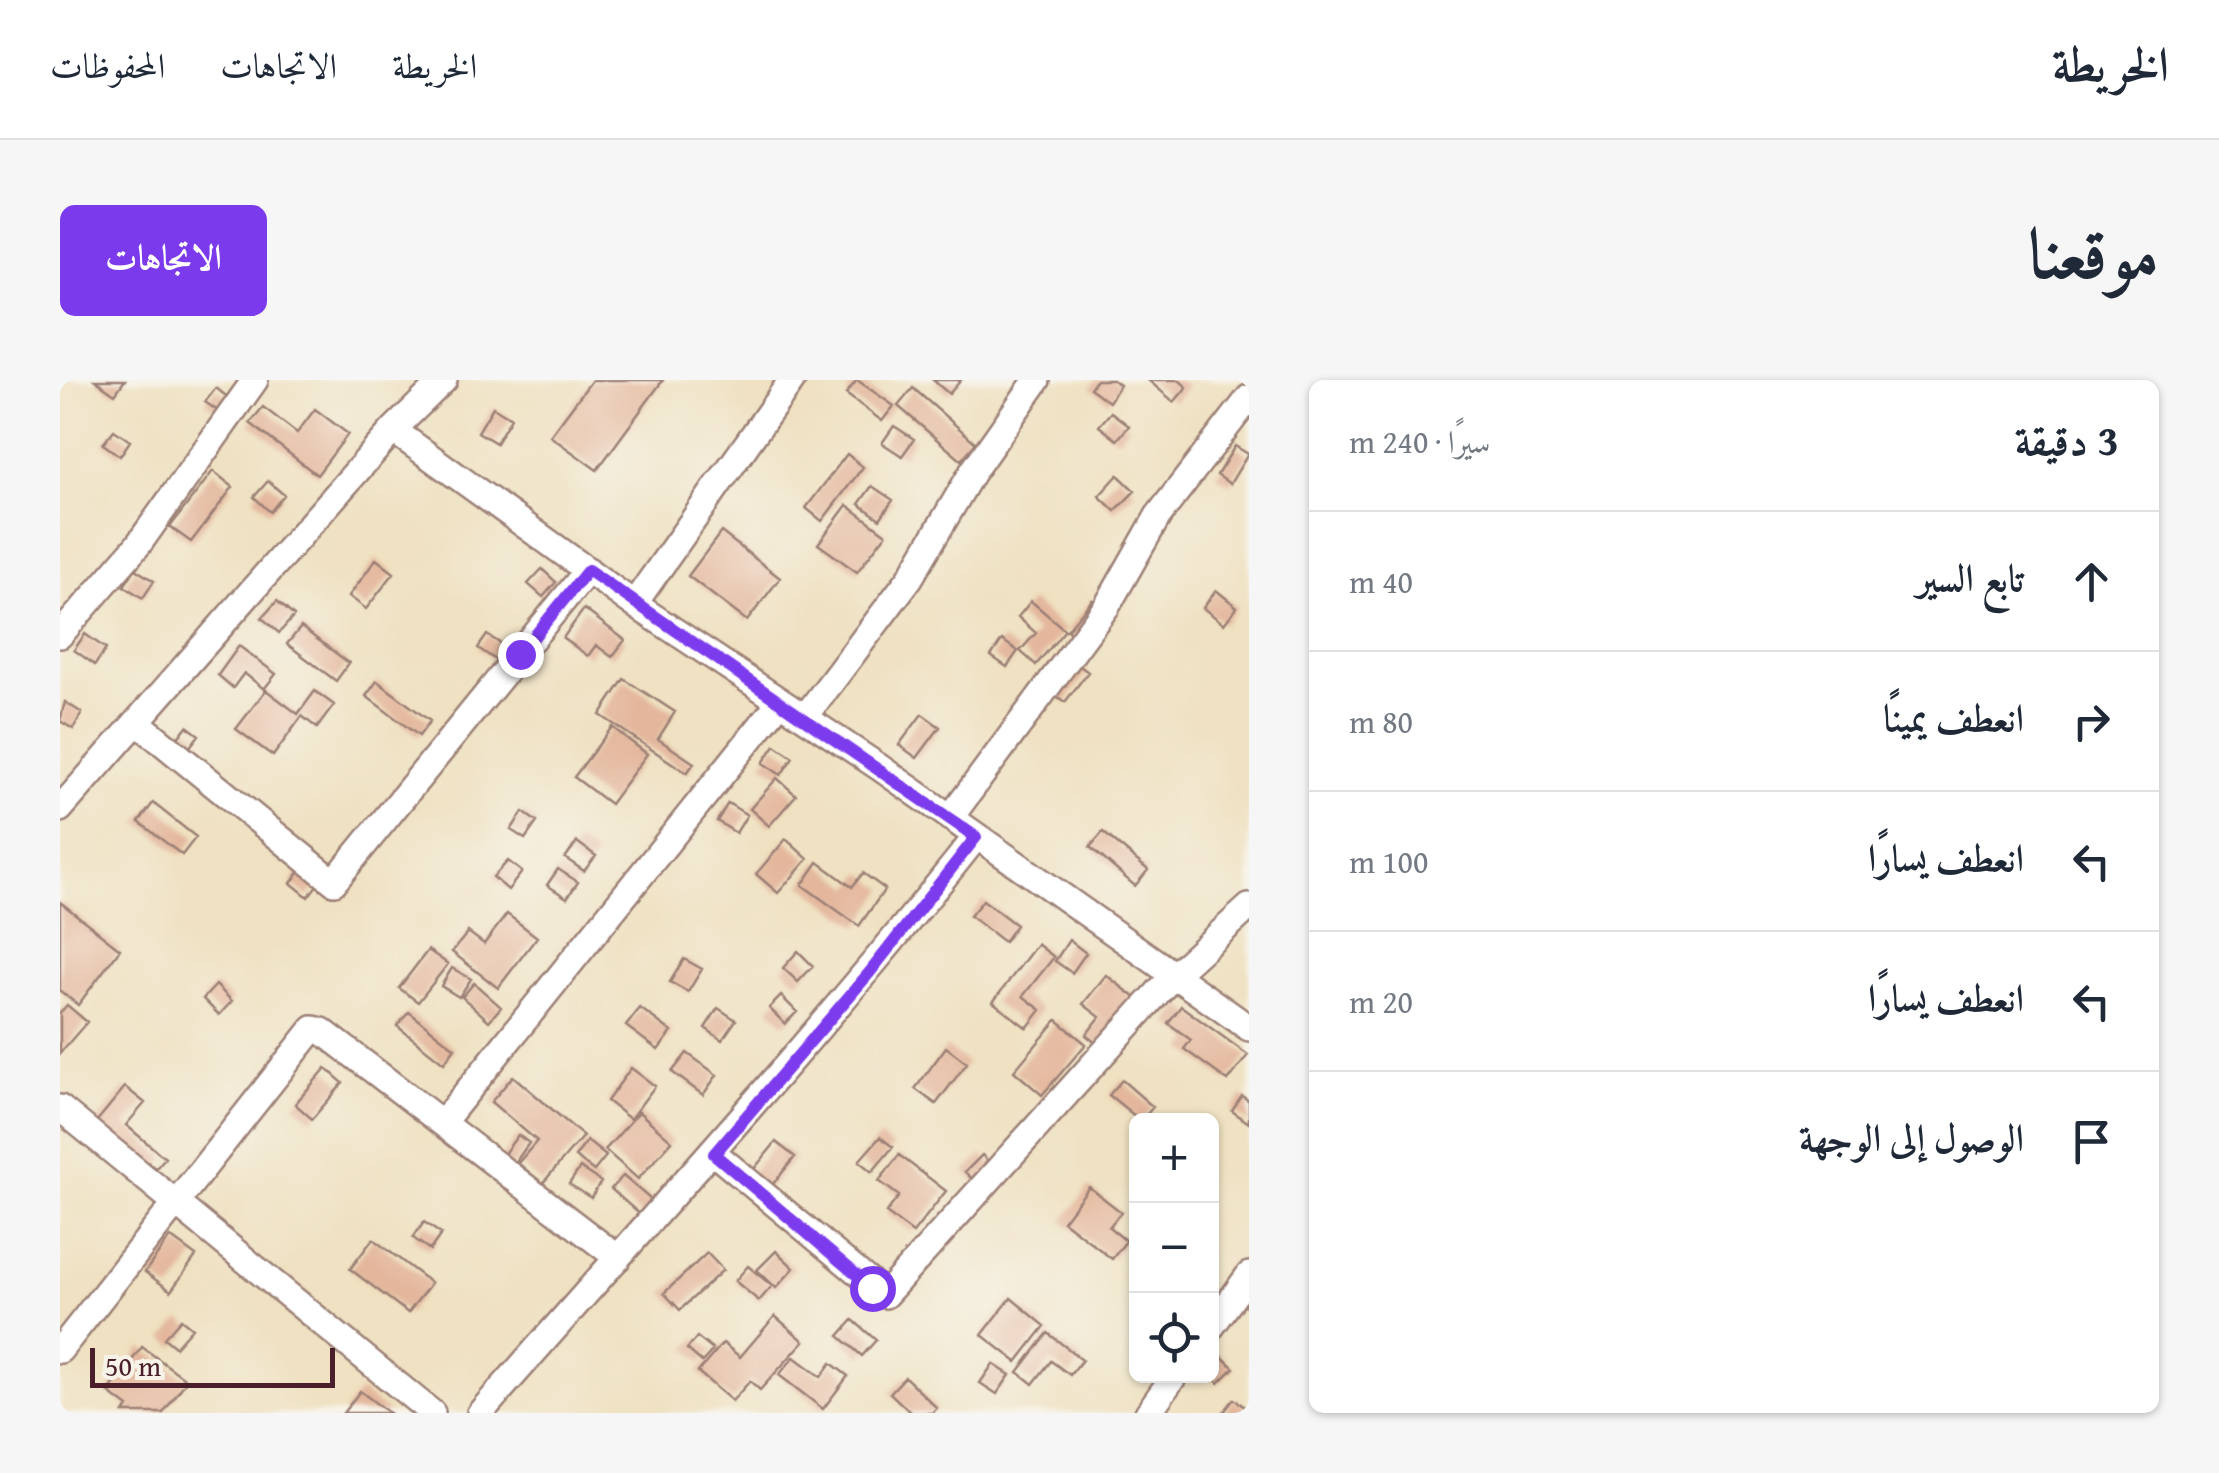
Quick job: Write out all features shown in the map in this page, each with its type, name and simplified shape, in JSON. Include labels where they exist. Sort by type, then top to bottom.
[{"type":"street","points":[[60,635],[138,545],[255,380]]},
{"type":"street","points":[[60,808],[393,430],[444,380]]},
{"type":"street","points":[[634,604],[792,380]]},
{"type":"street","points":[[805,717],[892,604],[972,471],[1037,380]]},
{"type":"street","points":[[950,818],[1107,606],[1158,516],[1249,398]]},
{"type":"street","points":[[393,430],[634,604],[805,717],[1249,1028]]},
{"type":"street","points":[[137,722],[334,882],[588,570]]},
{"type":"street","points":[[442,1122],[780,702]]},
{"type":"street","points":[[480,1413],[714,1154],[870,972],[976,837]]},
{"type":"street","points":[[714,1154],[885,1296],[1172,977],[1249,907]]},
{"type":"street","points":[[60,1350],[314,1029],[322,1030],[618,1258]]},
{"type":"street","points":[[60,1108],[432,1413]]},
{"type":"street","points":[[1219,1316],[1249,1275]]},
{"type":"street","points":[[1148,1413],[1169,1383]]},
{"type":"building","points":[[95,380],[125,380],[115,394]]},
{"type":"building","points":[[592,380],[663,380],[597,470],[550,436]]},
{"type":"building","points":[[857,380],[894,406],[882,421],[846,394]]},
{"type":"building","points":[[933,380],[961,380],[949,394]]},
{"type":"building","points":[[1096,380],[1113,380],[1120,385],[1109,402],[1090,388]]},
{"type":"building","points":[[1148,380],[1179,380],[1187,387],[1174,402]]},
{"type":"building","points":[[216,388],[235,403],[225,416],[205,402]]},
{"type":"building","points":[[913,388],[976,443],[961,460],[898,406]]},
{"type":"building","points":[[263,407],[297,433],[315,409],[348,434],[317,475],[250,423]]},
{"type":"building","points":[[493,407],[511,418],[496,443],[478,432]]},
{"type":"building","points":[[1111,412],[1129,426],[1117,440],[1099,426]]},
{"type":"building","points":[[894,426],[914,439],[902,456],[882,443]]},
{"type":"building","points":[[114,430],[130,441],[120,456],[103,444]]},
{"type":"building","points":[[1235,446],[1248,454],[1230,484],[1217,475]]},
{"type":"building","points":[[847,454],[863,467],[822,521],[806,508]]},
{"type":"building","points":[[213,471],[233,487],[191,542],[170,527]]},
{"type":"building","points":[[1118,475],[1135,491],[1115,511],[1099,496]]},
{"type":"building","points":[[268,481],[284,495],[270,512],[254,497]]},
{"type":"building","points":[[872,486],[893,500],[880,519],[859,504]]},
{"type":"building","points":[[847,505],[886,534],[857,572],[818,544]]},
{"type":"building","points":[[721,532],[780,578],[747,621],[688,576]]},
{"type":"building","points":[[376,559],[394,573],[366,609],[349,596]]},
{"type":"building","points":[[135,569],[154,581],[143,598],[124,586]]},
{"type":"building","points":[[542,569],[556,582],[543,597],[528,584]]},
{"type":"building","points":[[1216,590],[1237,607],[1224,624],[1203,608]]},
{"type":"building","points":[[1092,600],[1110,616],[1085,645],[1067,630]]},
{"type":"building","points":[[277,601],[294,616],[279,633],[262,618]]},
{"type":"building","points":[[1031,601],[1065,630],[1036,665],[1020,651],[1036,633],[1018,617]]},
{"type":"building","points":[[584,609],[625,640],[612,657],[596,645],[588,656],[563,638]]},
{"type":"building","points":[[301,627],[349,663],[336,681],[287,644]]},
{"type":"building","points":[[85,634],[106,649],[95,665],[74,650]]},
{"type":"building","points":[[487,635],[506,647],[497,661],[478,648]]},
{"type":"building","points":[[1002,640],[1018,651],[1007,667],[991,656]]},
{"type":"building","points":[[239,646],[276,674],[264,689],[244,673],[233,688],[218,675]]},
{"type":"building","points":[[1064,654],[1088,672],[1065,702],[1041,685]]},
{"type":"building","points":[[624,679],[675,712],[658,739],[694,763],[687,773],[600,715]]},
{"type":"building","points":[[377,681],[430,721],[419,736],[366,696]]},
{"type":"building","points":[[266,690],[298,714],[315,691],[334,705],[317,728],[302,716],[273,756],[236,729]]},
{"type":"building","points":[[65,702],[82,713],[73,729],[60,721]]},
{"type":"building","points":[[922,714],[940,727],[917,758],[899,745]]},
{"type":"building","points":[[187,726],[199,735],[186,752],[174,743]]},
{"type":"building","points":[[612,727],[647,754],[610,804],[574,777]]},
{"type":"building","points":[[775,745],[793,757],[781,775],[763,763]]},
{"type":"building","points":[[777,778],[796,795],[769,826],[750,809]]},
{"type":"building","points":[[153,803],[196,837],[182,855],[139,822]]},
{"type":"building","points":[[728,803],[747,815],[736,833],[717,821]]},
{"type":"building","points":[[523,812],[537,822],[525,839],[511,830]]},
{"type":"building","points":[[1103,832],[1148,870],[1135,886],[1090,847]]},
{"type":"building","points":[[786,839],[808,859],[778,893],[756,874]]},
{"type":"building","points":[[577,842],[596,856],[584,871],[565,858]]},
{"type":"building","points":[[310,858],[327,872],[308,897],[291,883]]},
{"type":"building","points":[[508,861],[522,872],[508,890],[493,877]]},
{"type":"building","points":[[818,862],[852,887],[863,873],[885,889],[859,926],[802,885]]},
{"type":"building","points":[[558,869],[578,882],[567,898],[547,885]]},
{"type":"building","points":[[983,900],[1016,925],[1004,942],[970,916]]},
{"type":"building","points":[[60,902],[120,949],[78,1005],[60,991]]},
{"type":"building","points":[[507,914],[537,937],[498,988],[452,952],[468,932],[484,944]]},
{"type":"building","points":[[1069,940],[1086,953],[1072,973],[1055,961]]},
{"type":"building","points":[[1037,944],[1054,957],[1023,996],[1041,1010],[1027,1028],[993,1002]]},
{"type":"building","points":[[428,950],[448,964],[418,1002],[399,988]]},
{"type":"building","points":[[798,951],[813,966],[798,982],[783,968]]},
{"type":"building","points":[[684,959],[702,969],[688,992],[670,982]]},
{"type":"building","points":[[452,968],[471,979],[459,997],[441,986]]},
{"type":"building","points":[[1106,975],[1140,1001],[1103,1049],[1086,1035],[1100,1017],[1083,1004]]},
{"type":"building","points":[[474,983],[501,1007],[489,1021],[462,997]]},
{"type":"building","points":[[216,985],[232,1001],[219,1015],[203,999]]},
{"type":"building","points":[[781,996],[797,1012],[785,1024],[769,1008]]},
{"type":"building","points":[[67,1005],[87,1022],[60,1053],[60,1013]]},
{"type":"building","points":[[1181,1006],[1248,1055],[1228,1081],[1184,1049],[1191,1040],[1168,1023]]},
{"type":"building","points":[[640,1008],[672,1032],[658,1050],[626,1026]]},
{"type":"building","points":[[718,1008],[736,1020],[722,1040],[705,1028]]},
{"type":"building","points":[[409,1012],[455,1048],[444,1063],[397,1026]]},
{"type":"building","points":[[1057,1020],[1086,1044],[1042,1095],[1014,1071]]},
{"type":"building","points":[[946,1047],[967,1063],[936,1104],[915,1089]]},
{"type":"building","points":[[687,1053],[717,1075],[703,1095],[672,1072]]},
{"type":"building","points":[[326,1068],[343,1083],[312,1119],[295,1104]]},
{"type":"building","points":[[631,1068],[655,1086],[630,1119],[607,1101]]},
{"type":"building","points":[[513,1076],[583,1136],[542,1184],[518,1163],[537,1141],[491,1102]]},
{"type":"building","points":[[1122,1080],[1153,1107],[1148,1113],[1131,1113],[1109,1095]]},
{"type":"building","points":[[125,1087],[145,1103],[126,1125],[165,1158],[150,1175],[92,1127]]},
{"type":"building","points":[[1242,1096],[1249,1101],[1249,1123],[1232,1111]]},
{"type":"building","points":[[639,1112],[672,1141],[638,1179],[605,1150]]},
{"type":"building","points":[[518,1135],[529,1143],[512,1167],[500,1159]]},
{"type":"building","points":[[880,1137],[893,1147],[872,1172],[859,1161]]},
{"type":"building","points":[[587,1141],[606,1156],[594,1171],[575,1157]]},
{"type":"building","points":[[776,1142],[795,1157],[768,1190],[749,1175]]},
{"type":"building","points":[[899,1155],[946,1191],[913,1233],[886,1213],[899,1196],[879,1181]]},
{"type":"building","points":[[982,1155],[997,1170],[980,1187],[965,1172]]},
{"type":"building","points":[[580,1168],[601,1182],[591,1198],[569,1184]]},
{"type":"building","points":[[623,1176],[657,1205],[645,1219],[611,1189]]},
{"type":"building","points":[[1089,1187],[1121,1212],[1109,1227],[1126,1241],[1112,1259],[1063,1221]]},
{"type":"building","points":[[424,1222],[441,1234],[430,1250],[413,1238]]},
{"type":"building","points":[[170,1237],[196,1256],[171,1291],[145,1272]]},
{"type":"building","points":[[373,1239],[431,1283],[408,1313],[350,1269]]},
{"type":"building","points":[[776,1251],[794,1268],[776,1288],[757,1270]]},
{"type":"building","points":[[707,1253],[723,1270],[680,1310],[664,1293]]},
{"type":"building","points":[[748,1266],[772,1286],[759,1301],[735,1281]]},
{"type":"building","points":[[1011,1298],[1045,1326],[1017,1362],[982,1335]]},
{"type":"building","points":[[775,1316],[804,1341],[760,1390],[750,1381],[732,1401],[698,1372],[723,1343],[740,1357]]},
{"type":"building","points":[[181,1319],[192,1328],[175,1347],[164,1338]]},
{"type":"building","points":[[853,1320],[876,1340],[862,1356],[839,1336]]},
{"type":"building","points":[[1048,1333],[1082,1360],[1070,1375],[1051,1361],[1033,1384],[1018,1372]]},
{"type":"building","points":[[697,1337],[713,1350],[702,1362],[687,1349]]},
{"type":"building","points":[[142,1347],[187,1380],[163,1413],[124,1413],[128,1407],[108,1392]]},
{"type":"building","points":[[1219,1354],[1234,1368],[1219,1383]]},
{"type":"building","points":[[794,1357],[821,1377],[831,1363],[848,1376],[823,1409],[779,1375]]},
{"type":"building","points":[[993,1364],[1010,1375],[997,1394],[980,1383]]},
{"type":"building","points":[[905,1377],[937,1408],[932,1413],[911,1413],[890,1393]]},
{"type":"building","points":[[360,1391],[389,1413],[343,1413]]},
{"type":"building","points":[[1234,1399],[1249,1410],[1249,1413],[1223,1413]]},
{"type":"route","points":[[520,654],[588,570],[976,837],[870,972],[714,1154],[872,1288]]}]
